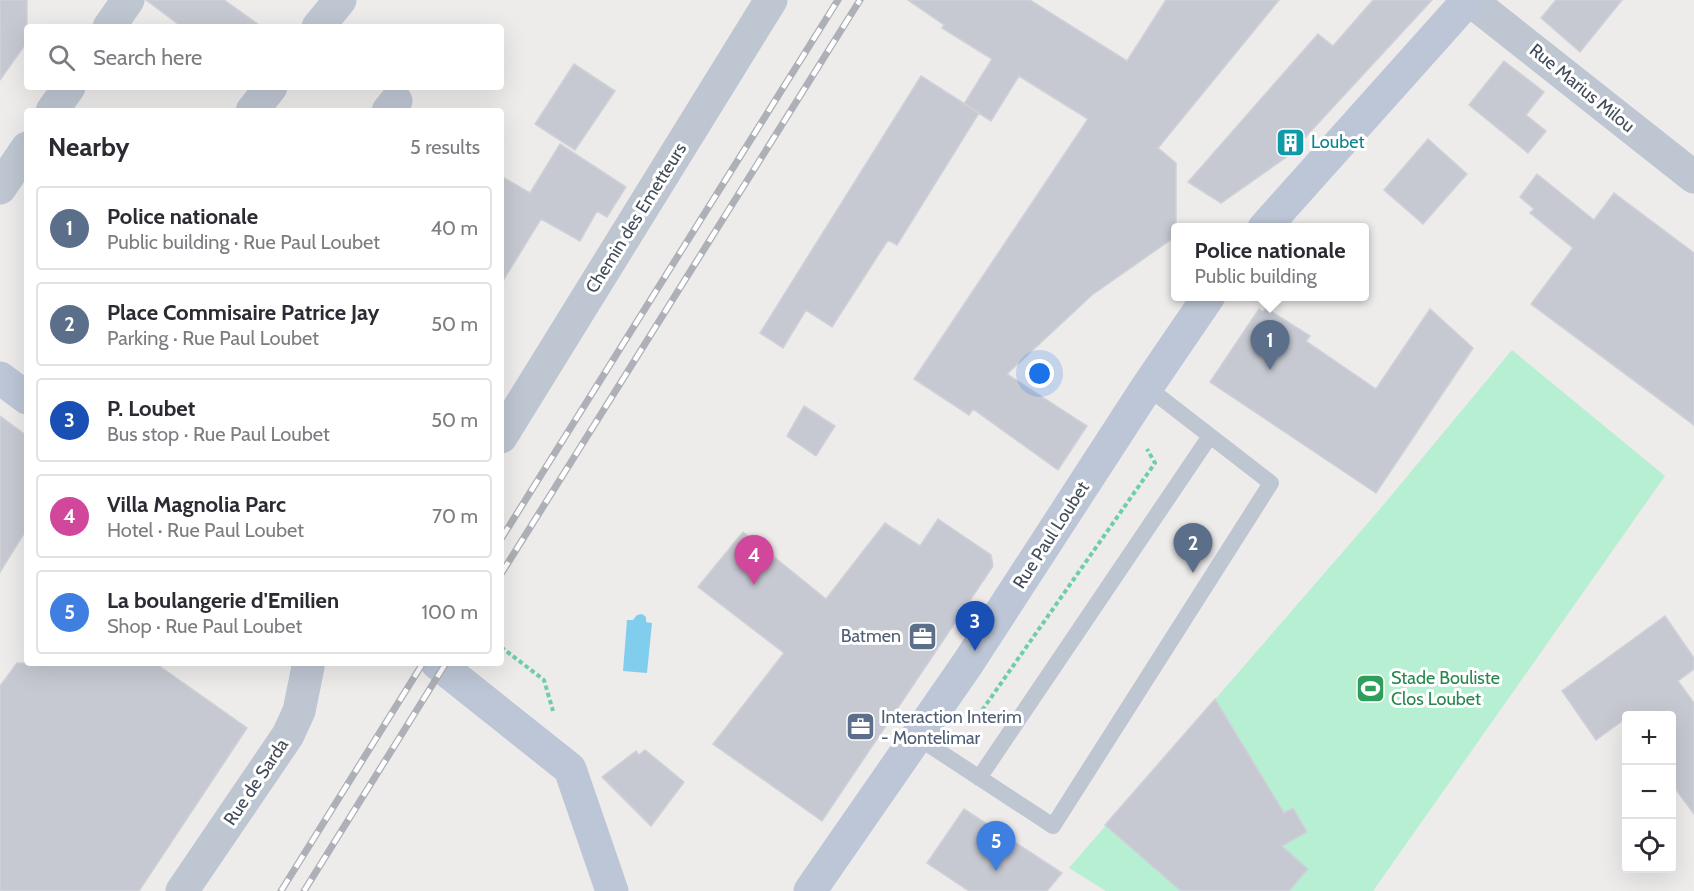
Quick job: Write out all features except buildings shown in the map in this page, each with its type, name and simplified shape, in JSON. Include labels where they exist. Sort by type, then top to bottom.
[{"type":"street","points":[[111,24],[128,0]]},
{"type":"street","points":[[320,24],[340,0]]},
{"type":"street","name":"Chemin des Emetteurs","points":[[504,432],[771,0]]},
{"type":"street","points":[[1268,223],[1469,0]]},
{"type":"street","name":"Rue Marius Milou","points":[[1469,0],[1694,177]]},
{"type":"street","points":[[54,108],[67,90]]},
{"type":"street","points":[[254,108],[269,90]]},
{"type":"street","points":[[0,188],[24,152]]},
{"type":"street","name":"Rue Paul Loubet","points":[[810,891],[968,663],[1147,387],[1206,301]]},
{"type":"street","name":"Rue de Sarda","points":[[182,891],[288,735],[299,711],[308,666]]},
{"type":"street","points":[[441,666],[570,769],[612,891]]},
{"type":"lane","points":[[917,737],[1053,826],[1271,483],[1147,387]]},
{"type":"lane","points":[[979,778],[1209,436]]},
{"type":"green space","name":"Stade Bouliste Clos Loubet","points":[[1512,350],[1665,476],[1373,891],[1106,891],[1069,868],[1380,509]]},
{"type":"water","points":[[642,614],[646,617],[646,622],[652,623],[647,673],[623,671],[627,620],[633,620],[637,615]]},
{"type":"railway","points":[[504,534],[838,0]]},
{"type":"railway","points":[[504,569],[860,0]]},
{"type":"railway","points":[[281,891],[421,666]]},
{"type":"railway","points":[[304,891],[444,666]]},
{"type":"place","name":"Loubet","points":[[1290,142]]},
{"type":"place","name":"Police nationale","points":[[1270,370]]},
{"type":"place","name":"Place Commisaire Patrice Jay","points":[[1193,573]]},
{"type":"place","name":"Villa Magnolia Parc","points":[[754,585]]},
{"type":"place","name":"Batmen","points":[[922,636]]},
{"type":"place","name":"P. Loubet","points":[[975,651]]},
{"type":"place","name":"Stade Bouliste Clos Loubet","points":[[1370,688]]},
{"type":"place","name":"Interaction Interim - Montelimar","points":[[860,727]]},
{"type":"place","name":"La boulangerie d'Emilien","points":[[996,871]]}]
